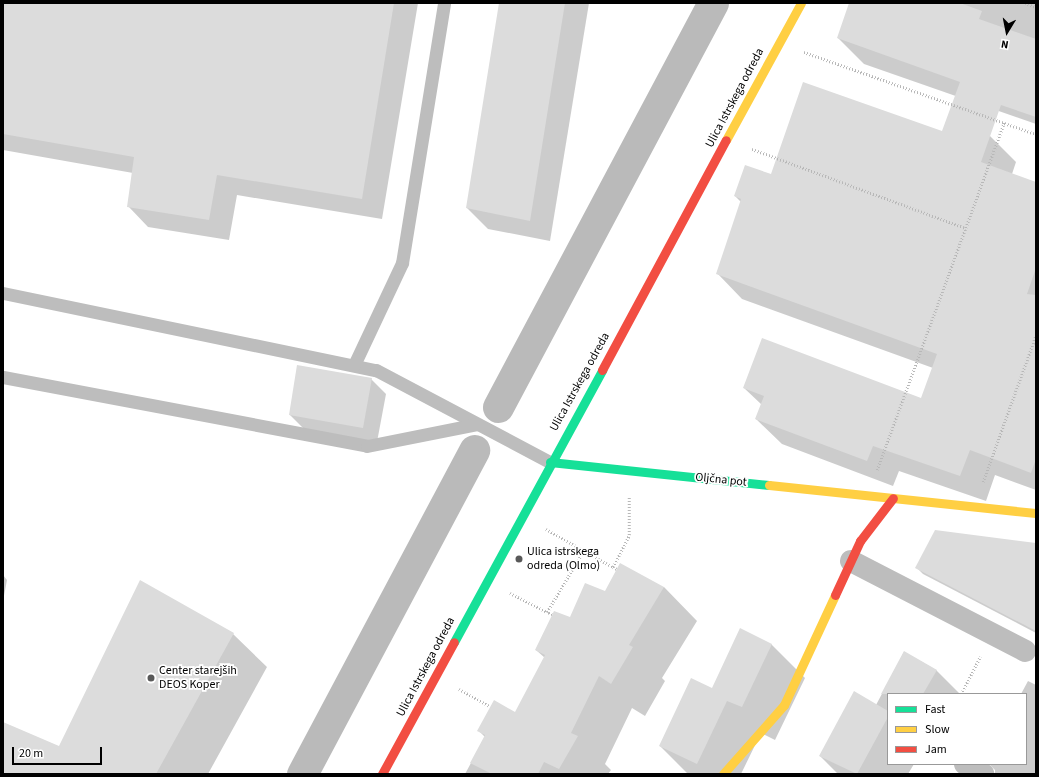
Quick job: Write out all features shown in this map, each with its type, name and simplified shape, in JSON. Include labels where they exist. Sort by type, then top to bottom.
[{"type":"street","name":"Ulica Istrskega odreda","points":[[382,774],[521,515],[801,3]]},
{"type":"street","name":"Oljčna pot","points":[[550,462],[893,498],[974,508],[1036,513]]},
{"type":"street","points":[[723,774],[784,705],[860,541],[893,498]]},
{"type":"street","points":[[851,561],[1025,651]]},
{"type":"street","points":[[967,765],[983,774]]},
{"type":"lane","points":[[354,365],[402,263],[444,3]]},
{"type":"lane","points":[[3,293],[376,370],[550,462]]},
{"type":"lane","points":[[3,377],[368,446],[477,424]]},
{"type":"path","points":[[1025,3],[1036,7]]},
{"type":"path","points":[[778,43],[1036,134]]},
{"type":"path","points":[[867,496],[1004,123]]},
{"type":"path","points":[[727,140],[966,228]]},
{"type":"path","points":[[974,508],[1036,335]]},
{"type":"path","points":[[613,567],[628,535],[628,508],[634,470]]},
{"type":"path","points":[[521,515],[617,569]]},
{"type":"path","points":[[547,612],[584,550]]},
{"type":"path","points":[[486,580],[552,615]]},
{"type":"path","points":[[962,693],[992,634]]},
{"type":"path","points":[[435,676],[490,706]]},
{"type":"building","points":[[3,3],[394,3],[362,199],[217,175],[209,220],[127,207],[134,157],[3,134]]},
{"type":"building","points":[[499,3],[565,3],[530,221],[466,208]]},
{"type":"building","points":[[849,3],[960,3],[982,11],[979,19],[1036,39],[1036,117],[1001,105],[981,162],[1036,182],[1036,268],[1027,294],[1036,295],[1036,459],[1031,473],[970,450],[960,476],[873,446],[867,461],[755,419],[764,396],[743,388],[762,338],[921,398],[937,354],[716,274],[741,199],[734,196],[745,165],[771,174],[803,82],[942,131],[960,82],[837,38]]},
{"type":"building","points":[[297,365],[372,378],[363,428],[289,415]]},
{"type":"building","points":[[935,530],[1036,543],[1036,631],[915,568]]},
{"type":"building","points":[[620,563],[664,587],[629,645],[633,647],[611,684],[599,676],[571,733],[578,736],[559,769],[544,762],[538,774],[492,774],[470,763],[485,735],[477,731],[494,700],[515,712],[545,655],[535,650],[554,611],[570,617],[585,583],[605,591]]},
{"type":"building","name":"Center starejših DEOS Koper","points":[[140,580],[234,633],[156,774],[3,774],[3,722],[59,746]]},
{"type":"building","points":[[740,628],[772,644],[742,707],[727,701],[697,764],[659,746],[691,678],[712,688]]},
{"type":"building","points":[[904,651],[937,670],[924,693],[881,694]]},
{"type":"building","points":[[854,691],[887,710],[887,719],[857,774],[819,756]]},
{"type":"waterway","points":[[498,407],[713,3]]},
{"type":"waterway","points":[[302,774],[474,450]]},
{"type":"traffic: fast","points":[[454,642],[602,370]]},
{"type":"traffic: fast","points":[[550,462],[769,485]]},
{"type":"traffic: slow","points":[[726,140],[801,3]]},
{"type":"traffic: slow","points":[[769,485],[1036,513]]},
{"type":"traffic: slow","points":[[723,774],[784,705],[835,595]]},
{"type":"traffic: jam","points":[[602,370],[726,140]]},
{"type":"traffic: jam","points":[[835,595],[860,541],[893,498]]},
{"type":"traffic: jam","points":[[382,774],[454,642]]},
{"type":"place","name":"Ulica istrskega odreda (Olmo)","points":[[519,559]]},
{"type":"place","name":"Center starejših DEOS Koper","points":[[151,678]]}]
